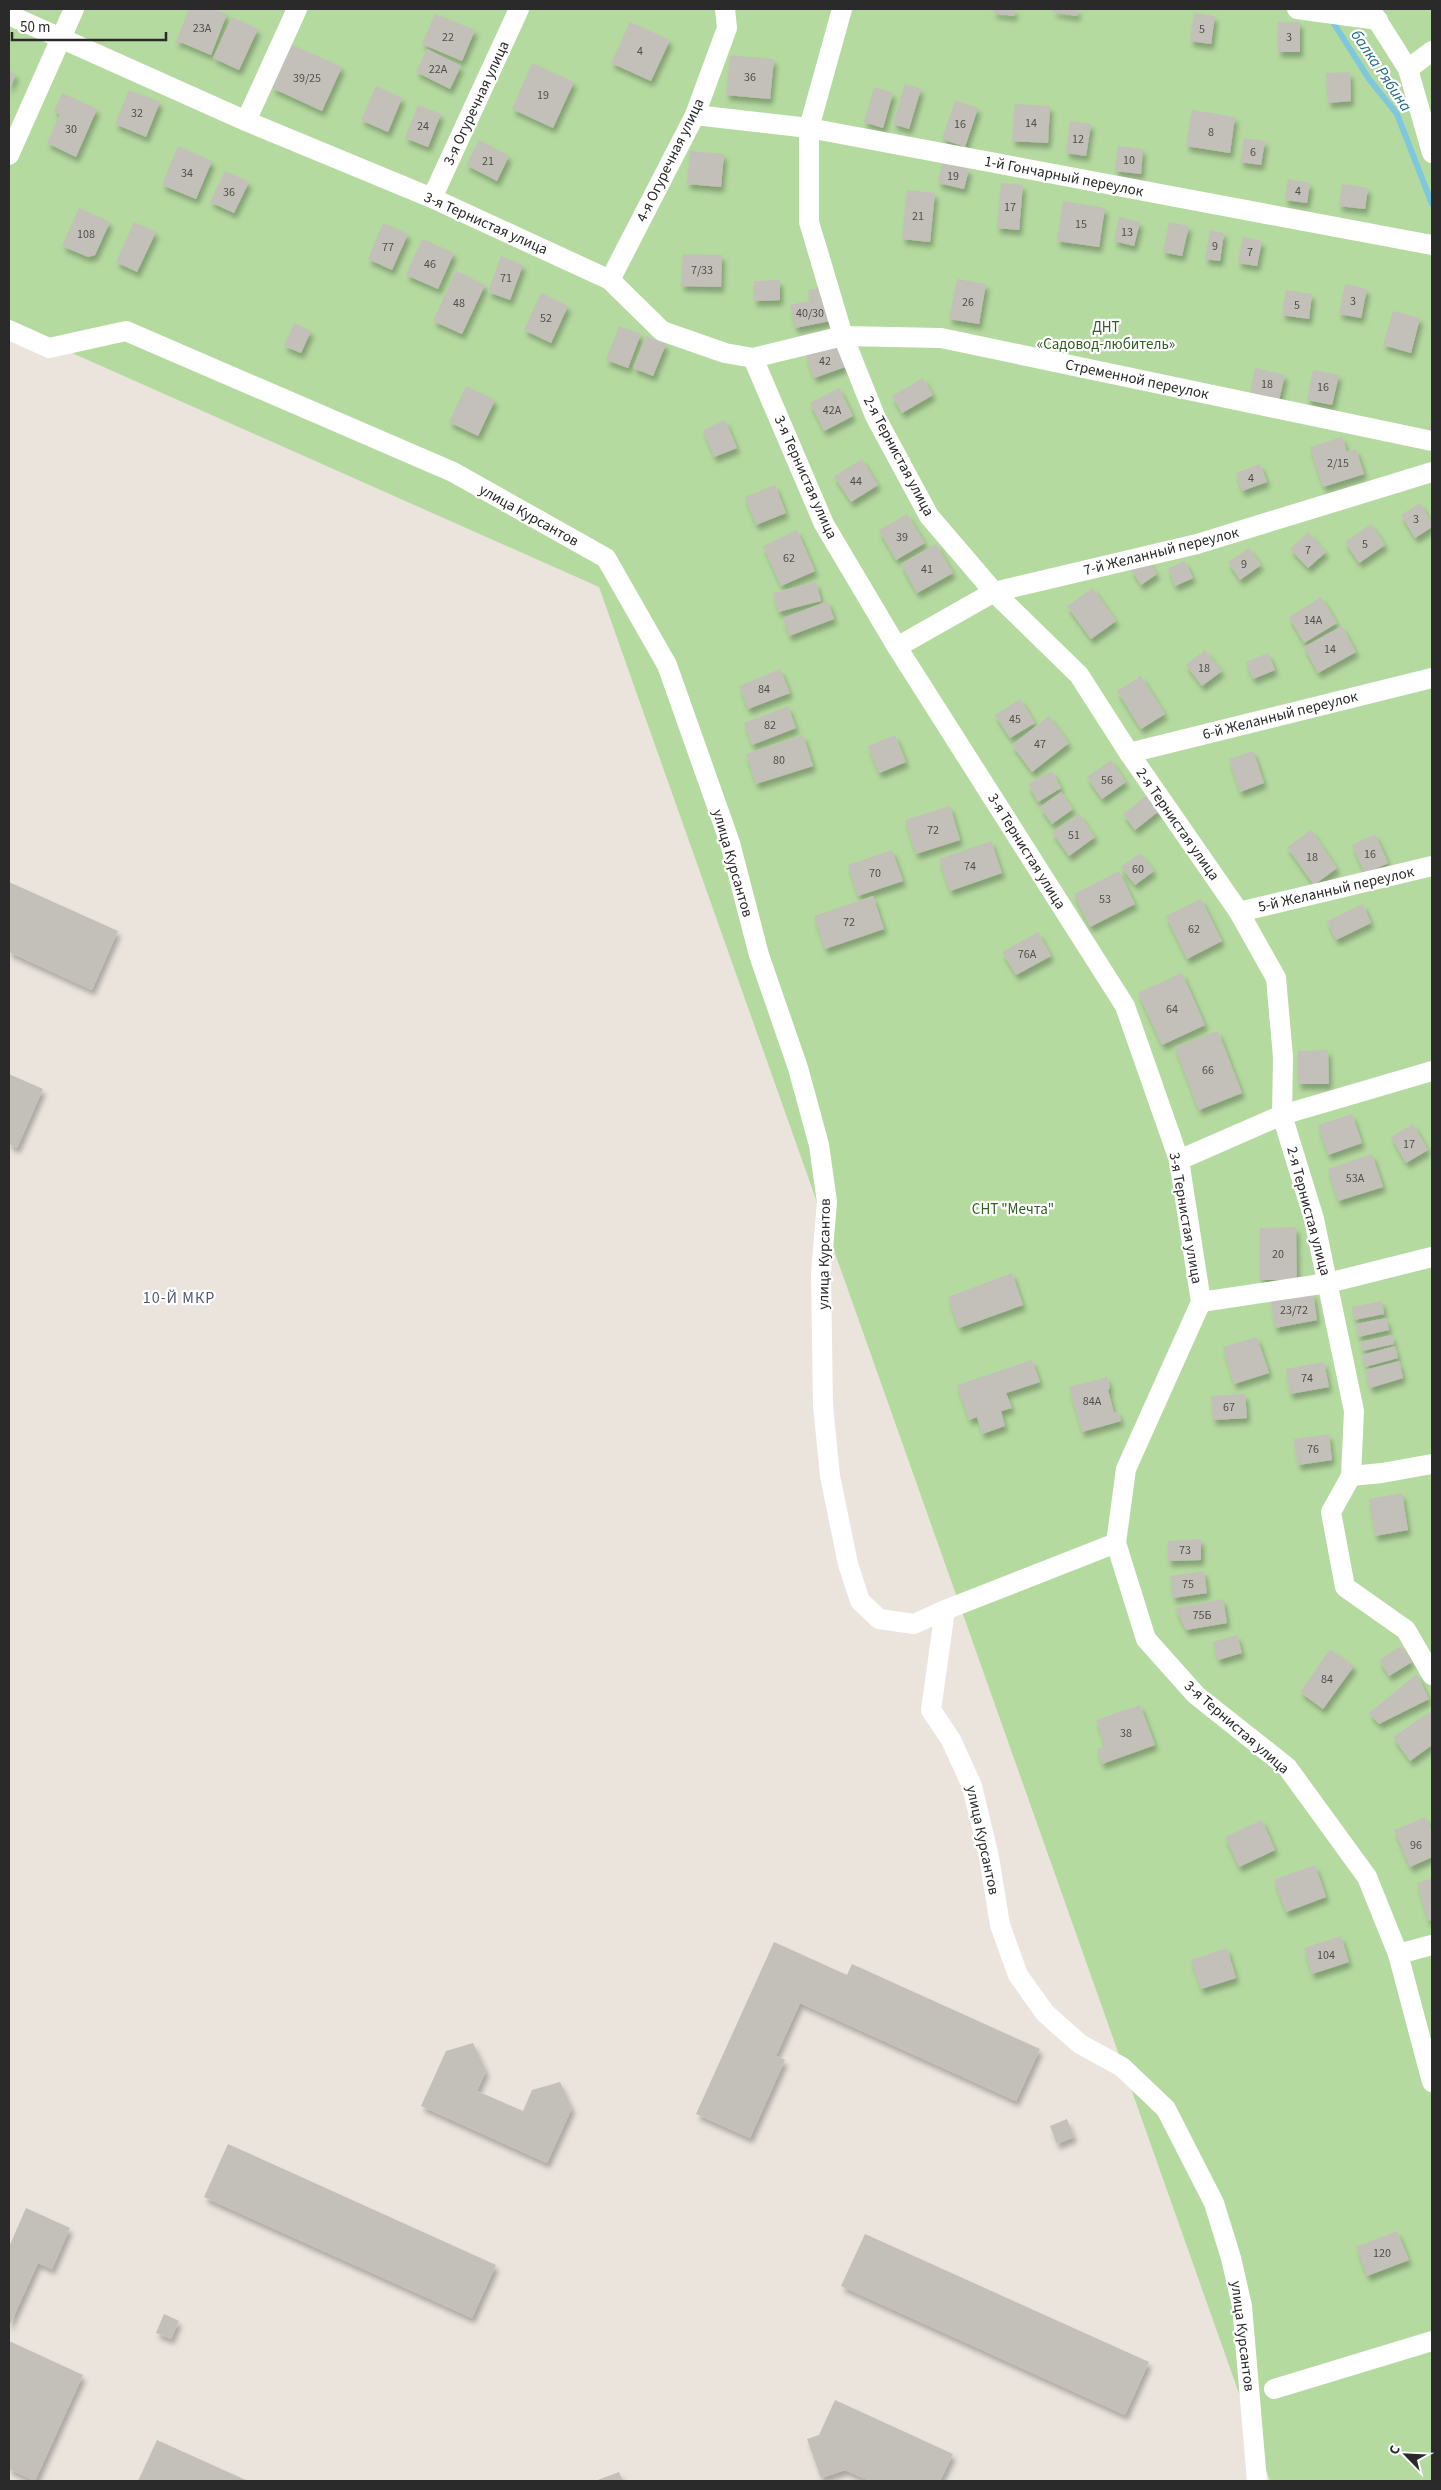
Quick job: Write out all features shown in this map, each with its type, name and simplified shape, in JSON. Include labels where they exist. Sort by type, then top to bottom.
[{"type":"street","points":[[9,155],[74,9]]},
{"type":"street","points":[[246,120],[297,9]]},
{"type":"street","name":"3-я Огуречная улица","points":[[432,198],[519,9]]},
{"type":"street","name":"4-я Огуречная улица","points":[[610,280],[695,115],[727,28],[725,9]]},
{"type":"street","name":"2-я Тернистая улица","points":[[842,9],[809,128],[809,222],[843,336],[875,416],[929,516],[994,592],[1079,675],[1128,753],[1239,912],[1276,978],[1283,1057],[1282,1115],[1314,1219],[1354,1412],[1351,1476],[1331,1512],[1345,1587],[1406,1630],[1432,1675]]},
{"type":"street","points":[[1297,9],[1374,14],[1408,69],[1432,153]]},
{"type":"street","name":"3-я Тернистая улица","points":[[9,15],[246,120],[432,198],[610,280],[662,331],[725,353],[753,358],[824,524],[897,647],[1124,1006],[1179,1160],[1200,1302],[1126,1469],[1116,1543],[1146,1640],[1196,1695],[1287,1767],[1367,1877],[1398,1954],[1432,2082]]},
{"type":"street","points":[[1408,69],[1432,51]]},
{"type":"street","name":"1-й Гончарный переулок","points":[[695,115],[809,128],[1432,245]]},
{"type":"street","name":"улица Курсантов","points":[[9,330],[50,348],[126,331],[453,472],[606,558],[667,665],[730,843],[759,956],[798,1068],[819,1145],[827,1202],[821,1273],[823,1404],[830,1476],[848,1564],[860,1601],[880,1620],[914,1624],[945,1610]]},
{"type":"street","name":"Стременной переулок","points":[[753,358],[843,336],[940,338],[1432,441]]},
{"type":"street","name":"7-й Желанный переулок","points":[[897,647],[994,592],[1197,544],[1432,472]]},
{"type":"street","name":"6-й Желанный переулок","points":[[1128,753],[1432,678]]},
{"type":"street","name":"5-й Желанный переулок","points":[[1239,912],[1432,866]]},
{"type":"street","points":[[1179,1160],[1282,1115],[1432,1071]]},
{"type":"street","points":[[1200,1302],[1328,1283],[1432,1257]]},
{"type":"street","points":[[1351,1476],[1382,1473],[1432,1464]]},
{"type":"street","points":[[945,1610],[1116,1543]]},
{"type":"street","name":"улица Курсантов","points":[[945,1610],[931,1710],[952,1740],[972,1786],[989,1856],[1000,1925],[1018,1975],[1045,2013],[1080,2044],[1122,2067],[1166,2109],[1214,2203],[1231,2258],[1242,2306],[1257,2481]]},
{"type":"street","points":[[1398,1954],[1432,1945]]},
{"type":"street","points":[[1274,2389],[1432,2341]]},
{"type":"green space","points":[[9,9],[1432,9],[1432,2481],[1270,2481],[599,587],[9,325]]},
{"type":"building","points":[[189,9],[213,9],[227,14],[211,55],[180,42],[175,44]]},
{"type":"building","points":[[994,9],[1015,9],[1014,16],[993,13]]},
{"type":"building","points":[[1053,9],[1078,9],[1077,16],[1053,12]]},
{"type":"building","points":[[1194,13],[1215,16],[1211,44],[1190,41]]},
{"type":"building","points":[[435,14],[475,30],[462,61],[422,44]]},
{"type":"building","points":[[232,17],[258,29],[239,70],[213,58]]},
{"type":"building","points":[[630,22],[670,40],[651,81],[611,63]]},
{"type":"building","points":[[1278,22],[1300,22],[1300,52],[1278,52]]},
{"type":"building","points":[[292,45],[342,67],[322,111],[272,88]]},
{"type":"building","points":[[427,49],[461,66],[450,89],[416,72]]},
{"type":"building","points":[[730,55],[774,59],[770,99],[726,95]]},
{"type":"building","points":[[532,63],[574,82],[553,128],[512,109]]},
{"type":"building","points":[[9,71],[16,74],[9,90]]},
{"type":"building","points":[[1350,72],[1351,101],[1328,103],[1326,73]]},
{"type":"building","points":[[905,84],[921,89],[909,129],[893,124]]},
{"type":"building","points":[[376,86],[402,98],[388,132],[361,120]]},
{"type":"building","points":[[874,87],[893,93],[883,128],[864,122]]},
{"type":"building","points":[[129,90],[160,102],[146,137],[115,124]]},
{"type":"building","points":[[62,93],[97,109],[76,157],[47,143],[60,114],[54,112]]},
{"type":"building","points":[[955,101],[978,108],[965,147],[942,139]]},
{"type":"building","points":[[1015,104],[1050,106],[1048,143],[1012,141]]},
{"type":"building","points":[[418,105],[441,114],[428,147],[405,138]]},
{"type":"building","points":[[1192,110],[1235,117],[1230,153],[1186,146]]},
{"type":"building","points":[[1070,121],[1091,124],[1086,156],[1066,153]]},
{"type":"building","points":[[1244,138],[1265,141],[1261,165],[1240,162]]},
{"type":"building","points":[[479,140],[509,156],[497,181],[466,165]]},
{"type":"building","points":[[178,146],[212,161],[196,199],[162,185]]},
{"type":"building","points":[[1118,146],[1143,149],[1141,174],[1115,171]]},
{"type":"building","points":[[690,151],[724,154],[721,187],[687,184]]},
{"type":"building","points":[[942,163],[969,169],[964,189],[938,183]]},
{"type":"building","points":[[225,171],[249,182],[234,213],[210,202]]},
{"type":"building","points":[[1288,179],[1310,183],[1307,203],[1285,200]]},
{"type":"building","points":[[1001,183],[1023,185],[1019,230],[997,228]]},
{"type":"building","points":[[1342,184],[1368,188],[1365,209],[1339,206]]},
{"type":"building","points":[[907,190],[935,193],[930,242],[902,239]]},
{"type":"building","points":[[1063,201],[1105,208],[1099,247],[1057,241]]},
{"type":"building","points":[[79,208],[110,222],[95,255],[88,257],[62,246]]},
{"type":"building","points":[[1119,217],[1140,222],[1134,246],[1114,241]]},
{"type":"building","points":[[134,222],[156,232],[137,272],[116,262]]},
{"type":"building","points":[[1169,222],[1189,226],[1182,256],[1163,252]]},
{"type":"building","points":[[383,223],[408,234],[392,270],[368,259]]},
{"type":"building","points":[[1210,230],[1224,233],[1220,261],[1205,259]]},
{"type":"building","points":[[1243,237],[1262,241],[1257,266],[1238,263]]},
{"type":"building","points":[[422,239],[454,253],[438,289],[406,275]]},
{"type":"building","points":[[683,254],[722,255],[721,287],[681,286]]},
{"type":"building","points":[[501,256],[523,265],[510,300],[488,292]]},
{"type":"building","points":[[456,271],[485,285],[462,334],[433,321]]},
{"type":"building","points":[[957,279],[986,284],[979,324],[949,319]]},
{"type":"building","points":[[780,280],[780,300],[754,301],[754,281]]},
{"type":"building","points":[[1345,284],[1367,289],[1361,318],[1339,314]]},
{"type":"building","points":[[823,287],[830,321],[795,328],[790,305],[810,301],[808,290]]},
{"type":"building","points":[[1286,290],[1312,294],[1309,319],[1282,315]]},
{"type":"building","points":[[541,293],[568,306],[551,343],[524,330]]},
{"type":"building","points":[[1393,311],[1420,318],[1411,353],[1383,345]]},
{"type":"building","points":[[294,323],[311,331],[301,353],[284,346]]},
{"type":"building","points":[[619,326],[641,334],[628,368],[606,360]]},
{"type":"building","points":[[646,336],[666,344],[653,376],[633,368]]},
{"type":"building","points":[[836,344],[845,367],[814,378],[806,355]]},
{"type":"building","points":[[1255,368],[1285,375],[1279,400],[1250,393]]},
{"type":"building","points":[[1313,370],[1339,375],[1332,405],[1307,400]]},
{"type":"building","points":[[923,378],[933,395],[902,413],[892,396]]},
{"type":"building","points":[[466,386],[495,400],[478,436],[449,422]]},
{"type":"building","points":[[839,388],[853,416],[824,431],[810,403]]},
{"type":"building","points":[[1432,417],[1432,432],[1428,431]]},
{"type":"building","points":[[725,420],[737,448],[714,457],[703,430]]},
{"type":"building","points":[[1342,437],[1347,452],[1356,449],[1364,474],[1323,487],[1310,447]]},
{"type":"building","points":[[862,459],[878,485],[851,502],[834,476]]},
{"type":"building","points":[[1260,464],[1267,482],[1242,491],[1236,473]]},
{"type":"building","points":[[775,485],[786,513],[756,525],[745,497]]},
{"type":"building","points":[[1420,503],[1432,523],[1432,527],[1415,538],[1401,515]]},
{"type":"building","points":[[907,514],[925,543],[896,560],[879,530]]},
{"type":"building","points":[[1371,524],[1385,545],[1359,563],[1345,542]]},
{"type":"building","points":[[797,530],[815,571],[781,586],[763,546]]},
{"type":"building","points":[[1308,532],[1326,552],[1308,568],[1290,549]]},
{"type":"building","points":[[936,544],[953,573],[917,593],[901,564]]},
{"type":"building","points":[[1249,548],[1261,565],[1240,580],[1228,562]]},
{"type":"building","points":[[1147,559],[1157,574],[1141,585],[1131,569]]},
{"type":"building","points":[[1185,561],[1193,578],[1175,586],[1168,569]]},
{"type":"building","points":[[816,582],[821,601],[778,612],[773,593]]},
{"type":"building","points":[[1093,588],[1116,621],[1091,639],[1067,606]]},
{"type":"building","points":[[1321,597],[1337,623],[1304,643],[1289,617]]},
{"type":"building","points":[[828,601],[834,619],[789,636],[783,618]]},
{"type":"building","points":[[1342,626],[1356,652],[1318,673],[1304,647]]},
{"type":"building","points":[[1205,650],[1222,671],[1202,686],[1186,665]]},
{"type":"building","points":[[1268,653],[1275,670],[1253,679],[1246,662]]},
{"type":"building","points":[[780,669],[790,693],[748,709],[739,686]]},
{"type":"building","points":[[1141,676],[1165,714],[1141,729],[1117,691]]},
{"type":"building","points":[[1020,699],[1035,723],[1010,738],[995,715]]},
{"type":"building","points":[[788,706],[796,728],[752,745],[744,723]]},
{"type":"building","points":[[1049,716],[1069,743],[1032,772],[1012,745]]},
{"type":"building","points":[[803,735],[813,766],[756,784],[746,754]]},
{"type":"building","points":[[895,735],[906,762],[879,773],[868,746]]},
{"type":"building","points":[[1253,751],[1264,783],[1240,792],[1229,759]]},
{"type":"building","points":[[1111,760],[1126,782],[1102,799],[1087,777]]},
{"type":"building","points":[[1052,771],[1061,788],[1038,802],[1028,784]]},
{"type":"building","points":[[1061,792],[1073,809],[1052,824],[1040,807]]},
{"type":"building","points":[[1147,795],[1159,811],[1135,830],[1123,814]]},
{"type":"building","points":[[950,806],[960,840],[916,854],[905,820]]},
{"type":"building","points":[[1079,814],[1095,837],[1069,856],[1052,832]]},
{"type":"building","points":[[1311,830],[1337,868],[1314,885],[1287,847]]},
{"type":"building","points":[[1375,834],[1388,863],[1365,874],[1352,845]]},
{"type":"building","points":[[991,841],[1002,873],[950,891],[939,859]]},
{"type":"building","points":[[892,850],[903,881],[858,896],[848,865]]},
{"type":"building","points":[[1140,853],[1154,871],[1135,885],[1121,867]]},
{"type":"building","points":[[1119,871],[1135,904],[1090,927],[1074,894]]},
{"type":"building","points":[[9,882],[118,931],[92,990],[9,952]]},
{"type":"building","points":[[873,896],[884,929],[825,949],[814,916]]},
{"type":"building","points":[[1201,899],[1222,941],[1187,959],[1166,916]]},
{"type":"building","points":[[1363,904],[1371,923],[1336,940],[1327,921]]},
{"type":"building","points":[[1038,932],[1051,956],[1016,975],[1002,952]]},
{"type":"building","points":[[1182,973],[1205,1025],[1162,1045],[1138,993]]},
{"type":"building","points":[[1218,1031],[1242,1093],[1199,1110],[1175,1047]]},
{"type":"building","points":[[1328,1050],[1329,1084],[1298,1084],[1298,1051]]},
{"type":"building","points":[[9,1074],[43,1089],[17,1148],[9,1144]]},
{"type":"building","points":[[1352,1114],[1362,1143],[1328,1155],[1318,1125]]},
{"type":"building","points":[[1413,1124],[1428,1150],[1406,1163],[1391,1137]]},
{"type":"building","points":[[1372,1154],[1383,1187],[1338,1201],[1328,1169]]},
{"type":"building","points":[[1296,1227],[1297,1280],[1260,1280],[1260,1228]]},
{"type":"building","points":[[1012,1273],[1023,1305],[959,1328],[948,1297]]},
{"type":"building","points":[[1313,1293],[1317,1320],[1275,1328],[1271,1301]]},
{"type":"building","points":[[1382,1301],[1384,1314],[1354,1320],[1352,1307]]},
{"type":"building","points":[[1386,1318],[1389,1330],[1358,1337],[1356,1324]]},
{"type":"building","points":[[1392,1335],[1394,1344],[1362,1351],[1360,1342]]},
{"type":"building","points":[[1257,1337],[1269,1373],[1234,1384],[1223,1347]]},
{"type":"building","points":[[1395,1346],[1398,1358],[1365,1367],[1362,1355]]},
{"type":"building","points":[[1032,1360],[1040,1382],[1006,1393],[1012,1408],[1001,1411],[1005,1426],[982,1434],[977,1417],[969,1420],[957,1385]]},
{"type":"building","points":[[1399,1361],[1403,1378],[1370,1388],[1365,1370]]},
{"type":"building","points":[[1324,1362],[1329,1387],[1290,1394],[1286,1369]]},
{"type":"building","points":[[1107,1377],[1114,1413],[1118,1411],[1121,1421],[1082,1432],[1069,1387]]},
{"type":"building","points":[[1245,1394],[1247,1418],[1213,1420],[1211,1396]]},
{"type":"building","points":[[1329,1434],[1332,1460],[1298,1465],[1294,1439]]},
{"type":"building","points":[[1402,1493],[1408,1530],[1375,1536],[1369,1499]]},
{"type":"building","points":[[1201,1539],[1201,1560],[1168,1561],[1168,1541]]},
{"type":"building","points":[[1204,1571],[1207,1593],[1173,1598],[1170,1576]]},
{"type":"building","points":[[1223,1599],[1227,1623],[1186,1630],[1175,1608]]},
{"type":"building","points":[[1237,1635],[1242,1653],[1218,1660],[1213,1642]]},
{"type":"building","points":[[1401,1646],[1412,1662],[1389,1676],[1379,1660]]},
{"type":"building","points":[[1330,1649],[1354,1666],[1323,1709],[1300,1692]]},
{"type":"building","points":[[1417,1674],[1429,1699],[1379,1724],[1369,1713]]},
{"type":"building","points":[[1140,1705],[1155,1745],[1102,1764],[1097,1749],[1105,1746],[1096,1720]]},
{"type":"building","points":[[1431,1711],[1432,1745],[1410,1761],[1393,1737]]},
{"type":"building","points":[[1426,1817],[1432,1832],[1432,1857],[1410,1867],[1394,1830]]},
{"type":"building","points":[[1262,1820],[1275,1850],[1239,1867],[1225,1837]]},
{"type":"building","points":[[1315,1865],[1326,1897],[1286,1912],[1274,1880]]},
{"type":"building","points":[[1432,1878],[1432,1920],[1428,1921],[1417,1883]]},
{"type":"building","points":[[1341,1936],[1349,1962],[1312,1974],[1304,1948]]},
{"type":"building","points":[[774,1942],[847,1975],[852,1964],[1040,2049],[1016,2101],[800,2003],[776,2056],[785,2060],[750,2138],[696,2114]]},
{"type":"building","points":[[1227,1948],[1236,1978],[1201,1989],[1191,1960]]},
{"type":"building","points":[[473,2043],[486,2071],[477,2091],[523,2111],[532,2090],[560,2082],[572,2108],[547,2163],[421,2106],[446,2051]]},
{"type":"building","points":[[1067,2119],[1074,2137],[1057,2144],[1050,2126]]},
{"type":"building","points":[[228,2144],[496,2265],[472,2318],[204,2197]]},
{"type":"building","points":[[26,2208],[70,2228],[52,2269],[38,2263],[9,2327],[9,2247]]},
{"type":"building","points":[[1397,2231],[1409,2260],[1367,2276],[1356,2247]]},
{"type":"building","points":[[865,2234],[1149,2362],[1125,2415],[841,2286]]},
{"type":"building","points":[[164,2314],[179,2321],[171,2339],[156,2333]]},
{"type":"building","points":[[9,2341],[83,2375],[35,2481],[9,2469]]},
{"type":"building","points":[[835,2400],[953,2454],[940,2481],[870,2481],[845,2470],[821,2478],[807,2439],[819,2435]]},
{"type":"building","points":[[157,2440],[248,2481],[138,2481]]},
{"type":"building","points":[[619,2472],[623,2481],[595,2481]]},
{"type":"waterway","name":"балка Рябина","points":[[1331,19],[1369,79],[1397,114],[1432,204]]},
{"type":"district","name":"10-Й МКР","points":[[179,1297]]},
{"type":"park label","name":"ДНТ «Садовод-любитель»","points":[[1106,336]]},
{"type":"park label","name":"СНТ \"Мечта\"","points":[[1013,1209]]}]
